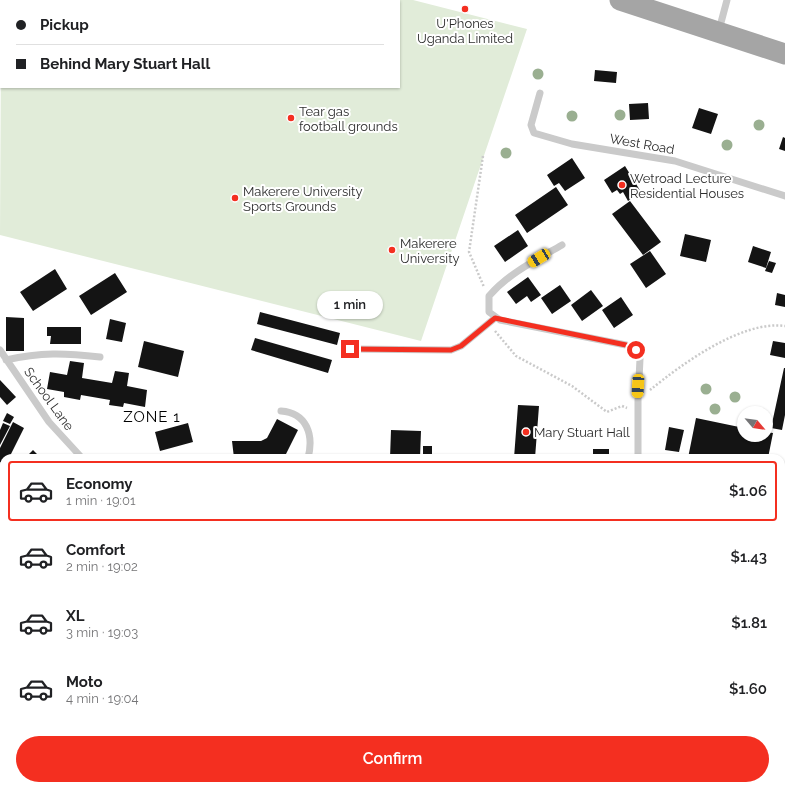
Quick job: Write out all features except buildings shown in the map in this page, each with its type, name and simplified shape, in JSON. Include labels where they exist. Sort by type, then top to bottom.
[{"type":"main road","points":[[620,0],[785,54]]},
{"type":"lane","points":[[719,32],[727,0]]},
{"type":"lane","name":"West Road","points":[[540,93],[531,125],[534,133],[572,144],[675,161],[785,196]]},
{"type":"lane","points":[[562,245],[517,271],[501,283],[489,296],[489,312],[495,318],[632,347],[639,353],[638,454]]},
{"type":"lane","points":[[350,349],[451,350],[461,346],[495,318]]},
{"type":"lane","name":"School Lane","points":[[0,350],[50,422],[77,454]]},
{"type":"lane","points":[[6,360],[32,354],[62,353],[100,357]]},
{"type":"lane","points":[[281,411],[295,414],[305,422],[310,438],[308,454]]},
{"type":"lane","points":[[785,594],[785,599]]},
{"type":"path","points":[[483,156],[469,252],[489,296]]},
{"type":"path","points":[[488,323],[516,356],[572,386],[607,412],[622,406],[638,410]]},
{"type":"path","points":[[638,399],[690,359],[712,346],[772,324],[785,326]]},
{"type":"green space","name":"Makerere University Sports Grounds","points":[[400,0],[413,0],[527,29],[421,341],[0,235],[1,88],[400,88]]},
{"type":"place","name":"U'Phones Uganda Limited","points":[[465,9]]},
{"type":"place","name":"Tear gas football grounds","points":[[291,118]]},
{"type":"place","name":"Wetroad Lecture Residential Houses","points":[[622,185]]},
{"type":"place","name":"Makerere University Sports Grounds","points":[[235,198]]},
{"type":"place","name":"Makerere University","points":[[392,250]]},
{"type":"place","name":"Mary Stuart Hall","points":[[526,432]]},
{"type":"district","name":"ZONE 1","points":[[152,417]]},
{"type":"route","points":[[350,349],[451,350],[461,346],[495,318],[626,345],[636,350]]}]
